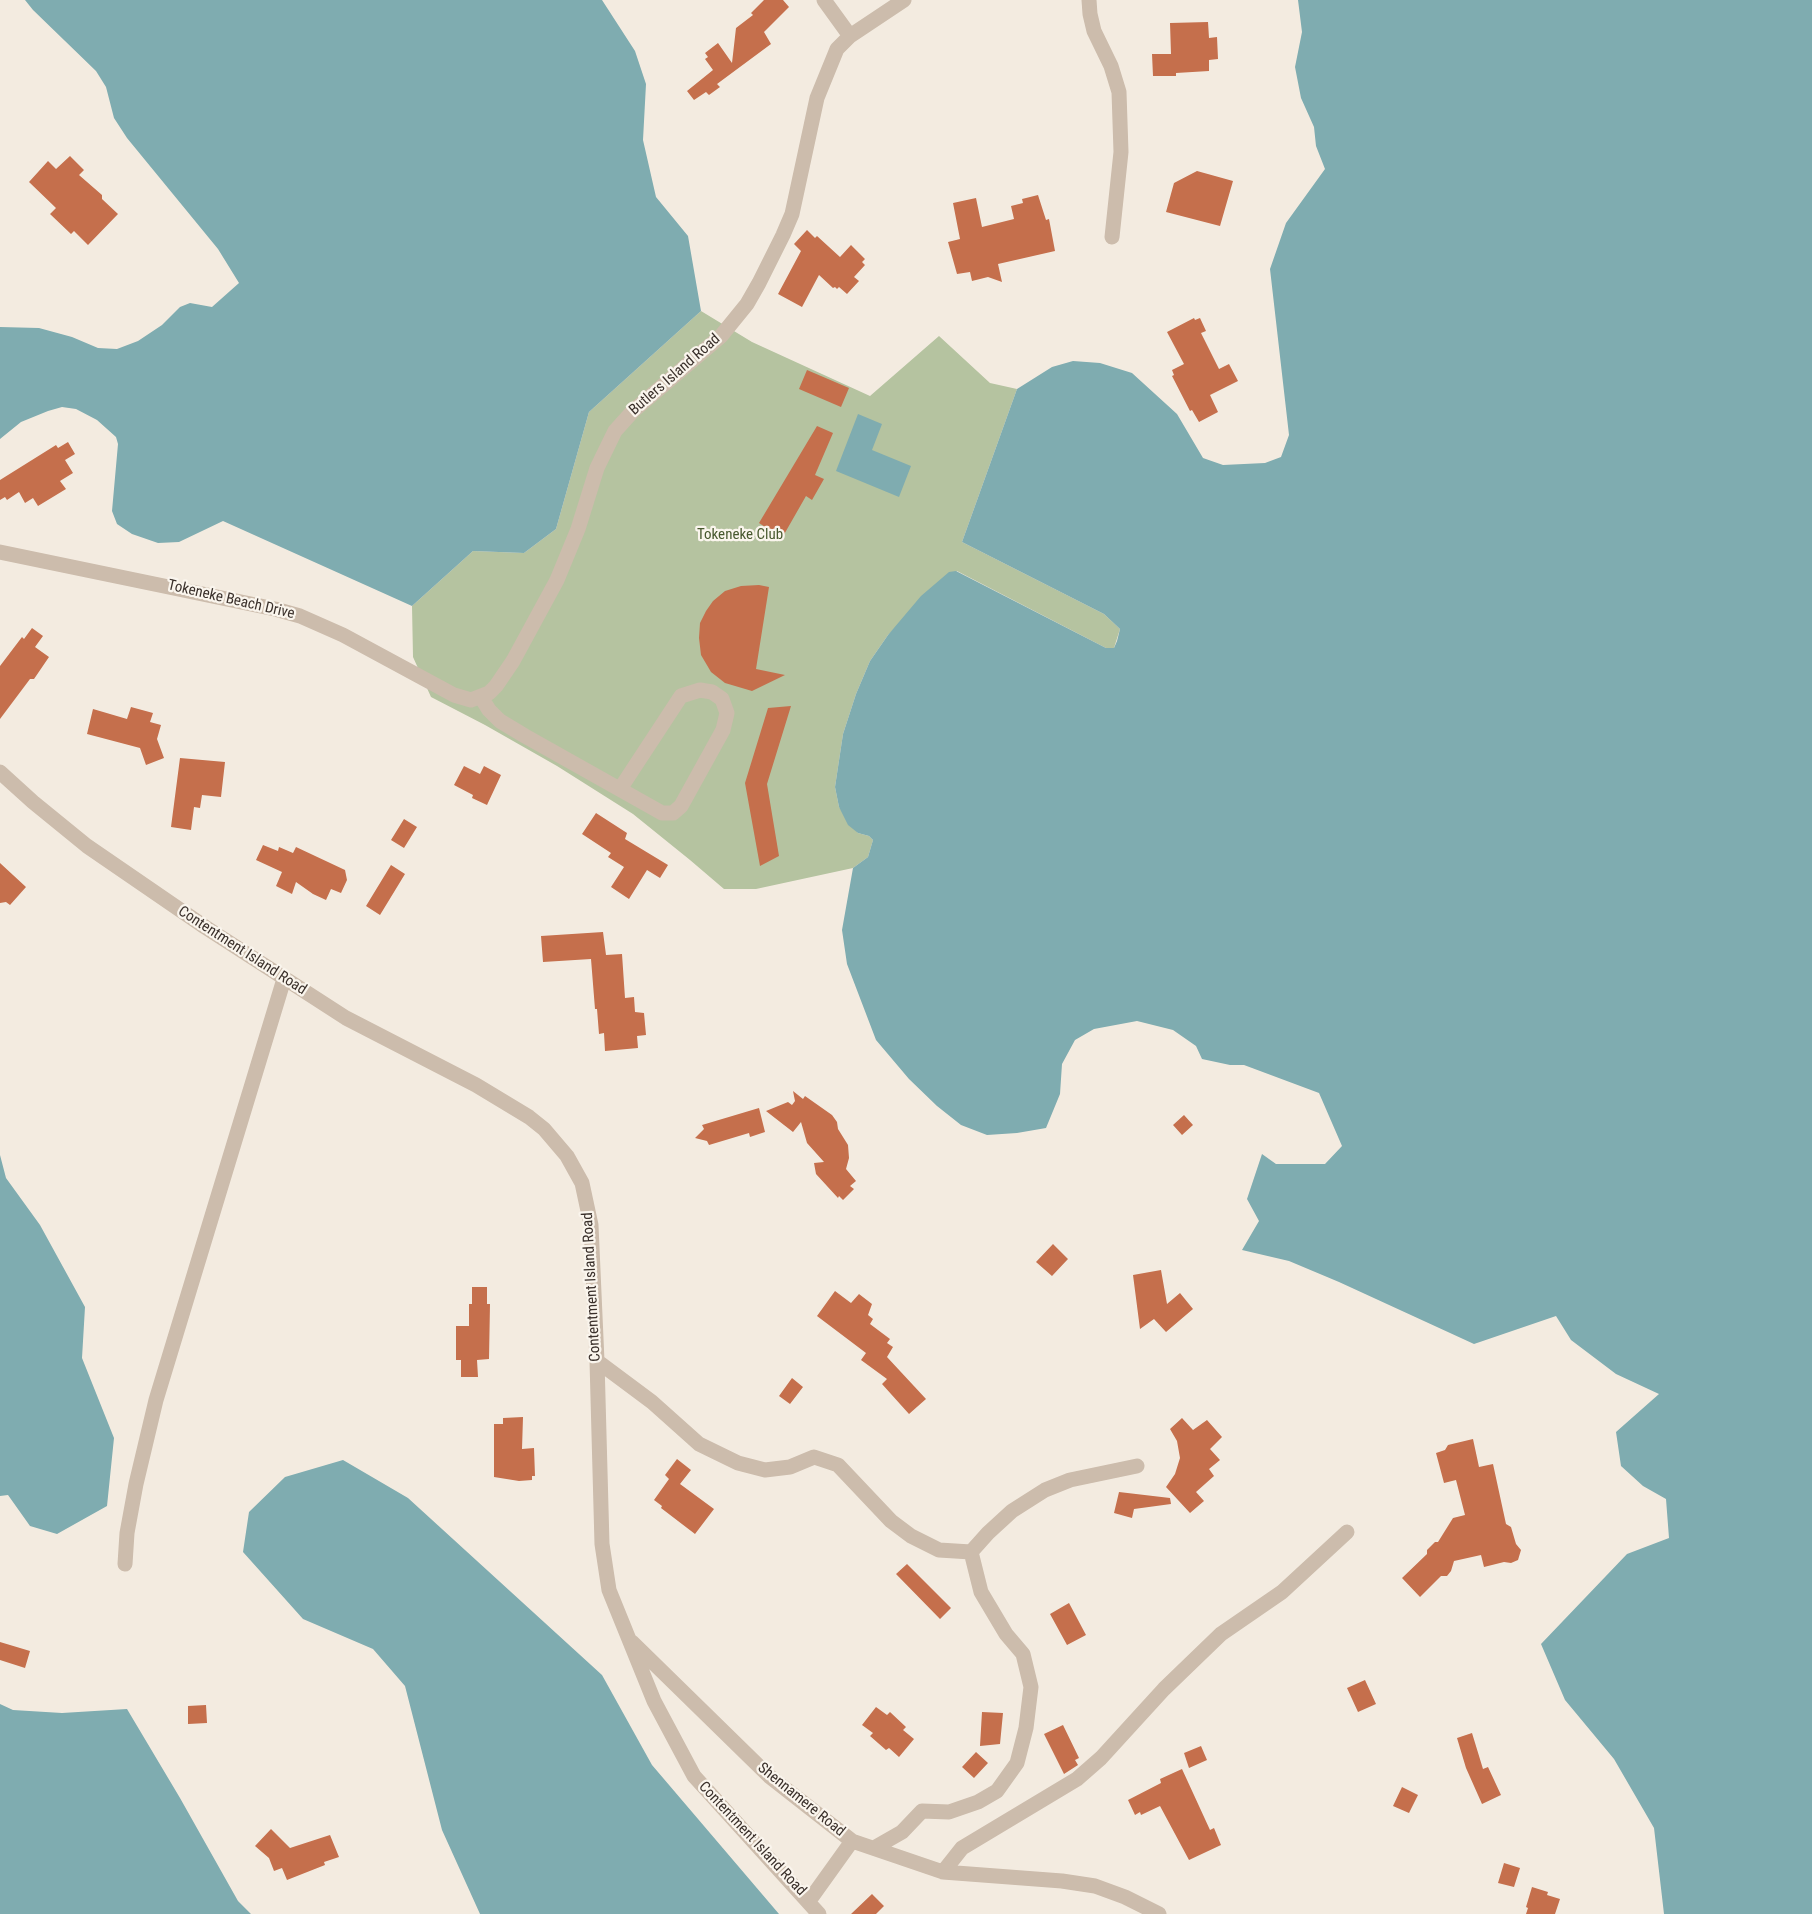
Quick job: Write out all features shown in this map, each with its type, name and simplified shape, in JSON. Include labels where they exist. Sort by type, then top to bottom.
[{"type":"street","points":[[824,0],[850,36]]},
{"type":"street","name":"Butlers Island Road","points":[[481,697],[496,686],[513,661],[558,580],[578,529],[597,468],[615,431],[633,411],[721,336],[747,304],[759,283],[792,214],[817,98],[837,49],[850,36],[904,0]]},
{"type":"street","points":[[1089,0],[1094,31],[1111,66],[1119,92],[1121,152],[1112,237]]},
{"type":"street","name":"Tokeneke Beach Drive","points":[[0,552],[300,616],[343,635],[454,695],[471,700],[481,697]]},
{"type":"street","points":[[481,697],[500,721],[662,813],[673,813],[681,807],[723,730],[727,713],[722,699],[712,692],[700,690],[681,696],[620,789]]},
{"type":"street","name":"Contentment Island Road","points":[[0,772],[87,846],[205,927],[346,1018],[476,1085],[529,1117],[557,1143],[582,1184],[591,1225],[602,1545],[609,1590],[654,1701],[694,1776],[819,1914]]},
{"type":"street","points":[[125,1564],[127,1533],[136,1484],[156,1400],[284,979]]},
{"type":"street","points":[[597,1361],[652,1402],[699,1444],[738,1463],[765,1470],[790,1467],[814,1457],[838,1465],[891,1521],[911,1536],[939,1550],[971,1552]]},
{"type":"street","points":[[971,1552],[1012,1511],[1044,1490],[1070,1480],[1137,1466]]},
{"type":"street","points":[[943,1872],[963,1848],[1077,1779],[1101,1758],[1164,1689],[1221,1634],[1282,1592],[1347,1532]]},
{"type":"street","points":[[874,1848],[902,1832],[922,1811],[949,1812],[978,1802],[997,1791],[1017,1763],[1026,1728],[1031,1687],[1023,1654],[1006,1634],[981,1592],[971,1552]]},
{"type":"street","name":"Shennamere Road","points":[[626,1635],[769,1776],[852,1841],[943,1872],[1062,1881],[1095,1886],[1160,1914]]},
{"type":"street","name":"Contentment Island Road","points":[[809,1901],[852,1841]]},
{"type":"green space","name":"Tokeneke Club","points":[[701,311],[752,342],[870,396],[939,336],[990,383],[1017,389],[962,542],[1104,614],[1120,629],[1114,648],[1106,648],[957,571],[888,635],[870,661],[843,734],[835,787],[839,807],[858,833],[869,836],[873,840],[868,857],[853,868],[756,889],[724,889],[633,814],[557,766],[431,697],[413,657],[412,606],[473,551],[524,553],[556,529],[589,412]]},
{"type":"water","points":[[25,0],[602,0],[635,51],[646,84],[643,140],[656,197],[688,236],[701,311],[589,412],[556,529],[524,553],[473,551],[412,606],[223,521],[179,542],[158,543],[132,534],[117,524],[112,511],[118,444],[116,437],[97,420],[76,409],[62,407],[48,411],[21,422],[0,439],[0,327],[39,328],[72,337],[98,348],[117,349],[138,341],[162,325],[180,307],[190,303],[212,307],[239,283],[218,249],[127,138],[114,118],[106,87],[96,71]]},
{"type":"water","points":[[1298,0],[1812,0],[1812,1914],[1664,1914],[1654,1828],[1614,1759],[1565,1700],[1541,1644],[1627,1554],[1669,1538],[1666,1499],[1643,1486],[1621,1466],[1616,1432],[1659,1394],[1616,1374],[1571,1340],[1556,1316],[1474,1344],[1289,1261],[1242,1250],[1259,1221],[1247,1199],[1262,1154],[1276,1164],[1325,1164],[1342,1146],[1319,1093],[1244,1065],[1230,1065],[1202,1059],[1196,1046],[1173,1030],[1137,1021],[1094,1029],[1075,1040],[1062,1064],[1060,1094],[1046,1128],[987,1135],[961,1125],[937,1106],[909,1079],[876,1040],[847,964],[842,930],[853,868],[868,857],[873,840],[848,825],[839,807],[835,787],[843,734],[856,694],[870,661],[888,635],[921,596],[949,572],[956,571],[1106,648],[1114,648],[1117,641],[1120,629],[1104,614],[962,542],[1017,389],[1052,367],[1073,361],[1100,363],[1132,373],[1177,414],[1203,458],[1223,465],[1265,463],[1281,457],[1289,435],[1270,269],[1286,223],[1325,169],[1316,146],[1314,127],[1301,98],[1295,67],[1302,32]]},
{"type":"water","points":[[858,414],[882,424],[872,450],[911,466],[899,497],[836,471]]},
{"type":"water","points":[[0,1155],[6,1178],[40,1225],[85,1307],[82,1358],[114,1438],[107,1506],[57,1534],[30,1526],[8,1495],[0,1496]]},
{"type":"water","points":[[343,1460],[408,1498],[602,1675],[652,1765],[779,1914],[480,1914],[442,1830],[405,1686],[373,1649],[303,1619],[243,1552],[249,1512],[285,1477]]},
{"type":"water","points":[[0,1704],[13,1710],[62,1713],[127,1709],[238,1901],[251,1914],[0,1914]]},
{"type":"building","points":[[764,0],[783,0],[789,7],[764,32],[771,44],[717,84],[720,87],[709,95],[706,92],[694,100],[687,91],[713,70],[705,59],[708,57],[705,53],[718,43],[732,63],[736,28],[753,15],[751,13]]},
{"type":"building","points":[[1208,22],[1209,38],[1217,37],[1218,59],[1209,60],[1209,71],[1176,73],[1176,76],[1153,76],[1152,54],[1171,54],[1170,23]]},
{"type":"building","points":[[70,156],[84,170],[79,175],[102,195],[102,199],[118,214],[88,245],[74,231],[71,234],[50,214],[56,208],[29,182],[48,161],[56,169]]},
{"type":"building","points":[[1197,171],[1233,181],[1220,226],[1166,212],[1174,183]]},
{"type":"building","points":[[1038,195],[1046,220],[1049,219],[1055,251],[998,264],[1002,282],[988,277],[972,281],[970,272],[957,274],[948,242],[960,239],[953,203],[976,198],[982,227],[1014,219],[1011,206],[1023,203],[1022,199]]},
{"type":"building","points":[[807,230],[840,257],[851,245],[865,259],[862,262],[865,265],[854,277],[859,281],[847,294],[839,287],[833,288],[819,275],[802,307],[778,294],[801,251],[794,244]]},
{"type":"building","points":[[1194,318],[1195,320],[1200,318],[1206,331],[1201,333],[1219,369],[1229,364],[1238,381],[1210,395],[1218,412],[1199,422],[1192,410],[1190,411],[1172,376],[1174,375],[1172,370],[1184,364],[1167,332]]},
{"type":"building","points":[[807,370],[849,388],[841,407],[799,389]]},
{"type":"building","points":[[817,426],[833,433],[815,475],[824,479],[812,500],[806,496],[782,538],[759,523]]},
{"type":"building","points":[[68,442],[75,454],[65,460],[73,473],[60,481],[66,489],[38,506],[33,498],[25,503],[19,492],[7,500],[5,497],[0,500],[0,480],[56,445],[58,448]]},
{"type":"building","points":[[741,586],[769,587],[756,669],[785,675],[752,691],[725,683],[711,672],[701,655],[699,638],[700,623],[713,601],[725,591]]},
{"type":"building","points":[[32,628],[43,636],[35,647],[49,657],[34,679],[30,679],[0,719],[0,666],[22,637],[24,639]]},
{"type":"building","points":[[791,706],[767,784],[779,856],[760,866],[745,783],[768,708]]},
{"type":"building","points":[[131,707],[153,713],[150,722],[161,725],[157,739],[164,758],[146,765],[140,748],[87,734],[93,709],[127,719]]},
{"type":"building","points":[[180,758],[225,762],[221,797],[202,795],[200,808],[194,807],[191,830],[171,827]]},
{"type":"building","points":[[464,766],[480,774],[484,766],[501,775],[487,805],[454,785]]},
{"type":"building","points":[[596,813],[627,833],[625,839],[668,865],[660,878],[647,870],[629,899],[611,887],[624,867],[608,857],[611,853],[582,834]]},
{"type":"building","points":[[404,819],[417,827],[404,848],[391,840]]},
{"type":"building","points":[[263,845],[278,851],[279,847],[293,853],[296,847],[345,870],[347,880],[341,893],[331,889],[326,900],[296,882],[292,894],[276,886],[282,872],[256,860]]},
{"type":"building","points":[[0,863],[26,887],[10,905],[6,902],[0,903]]},
{"type":"building","points":[[391,865],[405,874],[380,915],[366,906]]},
{"type":"building","points":[[603,932],[606,955],[622,954],[625,998],[634,997],[635,1012],[644,1013],[646,1035],[637,1036],[638,1048],[605,1051],[604,1033],[599,1034],[597,1009],[595,1009],[591,959],[543,962],[541,936]]},
{"type":"building","points":[[793,1091],[803,1099],[805,1096],[832,1115],[848,1145],[849,1158],[846,1169],[856,1181],[850,1186],[854,1189],[843,1200],[839,1196],[838,1198],[816,1174],[814,1163],[824,1162],[807,1143],[801,1122],[793,1132],[766,1111],[788,1102],[792,1105],[795,1101]]},
{"type":"building","points":[[759,1108],[765,1132],[750,1137],[749,1133],[709,1145],[707,1141],[695,1138],[704,1129],[702,1125]]},
{"type":"building","points":[[1184,1115],[1193,1125],[1182,1135],[1173,1125]]},
{"type":"building","points":[[1053,1244],[1068,1259],[1052,1276],[1036,1262]]},
{"type":"building","points":[[1161,1270],[1167,1304],[1180,1293],[1193,1309],[1166,1332],[1154,1319],[1140,1329],[1133,1275]]},
{"type":"building","points":[[472,1287],[487,1287],[487,1304],[490,1304],[489,1359],[477,1360],[478,1377],[461,1377],[461,1360],[456,1360],[456,1326],[469,1326]]},
{"type":"building","points":[[835,1291],[851,1303],[859,1294],[872,1304],[868,1315],[873,1319],[870,1324],[890,1339],[887,1343],[893,1347],[887,1357],[926,1399],[909,1414],[882,1384],[887,1379],[861,1360],[866,1353],[817,1316]]},
{"type":"building","points":[[792,1378],[803,1387],[790,1404],[779,1396]]},
{"type":"building","points":[[523,1417],[522,1449],[534,1448],[535,1476],[532,1476],[532,1480],[519,1481],[494,1477],[494,1424],[503,1424],[503,1418]]},
{"type":"building","points":[[1182,1418],[1193,1430],[1207,1420],[1222,1437],[1210,1449],[1220,1460],[1209,1469],[1214,1476],[1196,1492],[1204,1501],[1190,1513],[1166,1487],[1175,1474],[1180,1458],[1177,1441],[1170,1429]]},
{"type":"building","points":[[1473,1439],[1479,1467],[1493,1464],[1506,1524],[1511,1527],[1516,1544],[1521,1550],[1518,1560],[1484,1567],[1481,1555],[1454,1561],[1447,1576],[1441,1576],[1420,1597],[1402,1578],[1427,1554],[1427,1550],[1435,1542],[1438,1542],[1453,1518],[1465,1515],[1456,1480],[1444,1483],[1436,1453],[1445,1450],[1448,1445]]},
{"type":"building","points":[[677,1459],[691,1470],[680,1484],[714,1509],[695,1534],[654,1500],[669,1479],[665,1475]]},
{"type":"building","points":[[1119,1492],[1170,1498],[1171,1504],[1134,1509],[1132,1518],[1114,1513]]},
{"type":"building","points":[[907,1564],[951,1608],[940,1619],[896,1574]]},
{"type":"building","points":[[1069,1603],[1086,1635],[1067,1645],[1050,1614]]},
{"type":"building","points":[[0,1642],[30,1651],[25,1668],[0,1660]]},
{"type":"building","points":[[1365,1680],[1376,1704],[1358,1712],[1347,1688]]},
{"type":"building","points":[[206,1705],[207,1723],[188,1724],[188,1706]]},
{"type":"building","points":[[876,1707],[887,1715],[890,1712],[906,1727],[903,1730],[914,1739],[899,1757],[889,1748],[886,1750],[870,1736],[873,1733],[862,1725]]},
{"type":"building","points":[[982,1712],[1003,1713],[1000,1744],[980,1746]]},
{"type":"building","points":[[1063,1725],[1079,1758],[1075,1760],[1078,1765],[1064,1774],[1044,1734]]},
{"type":"building","points":[[1472,1733],[1483,1769],[1488,1767],[1501,1795],[1482,1804],[1466,1768],[1457,1738]]},
{"type":"building","points":[[1201,1746],[1207,1760],[1189,1768],[1184,1753]]},
{"type":"building","points":[[976,1752],[988,1763],[974,1778],[962,1767]]},
{"type":"building","points":[[1182,1769],[1210,1830],[1214,1828],[1221,1845],[1189,1860],[1160,1806],[1141,1815],[1140,1812],[1135,1815],[1128,1800],[1161,1783],[1160,1779]]},
{"type":"building","points":[[1402,1787],[1418,1795],[1409,1813],[1393,1806]]},
{"type":"building","points":[[271,1829],[290,1848],[330,1835],[339,1857],[287,1880],[282,1868],[274,1871],[269,1858],[255,1846]]},
{"type":"building","points":[[1504,1863],[1520,1868],[1514,1887],[1498,1883]]},
{"type":"building","points":[[1532,1887],[1560,1899],[1555,1914],[1526,1914]]},
{"type":"building","points":[[872,1894],[884,1906],[876,1914],[851,1914]]}]
